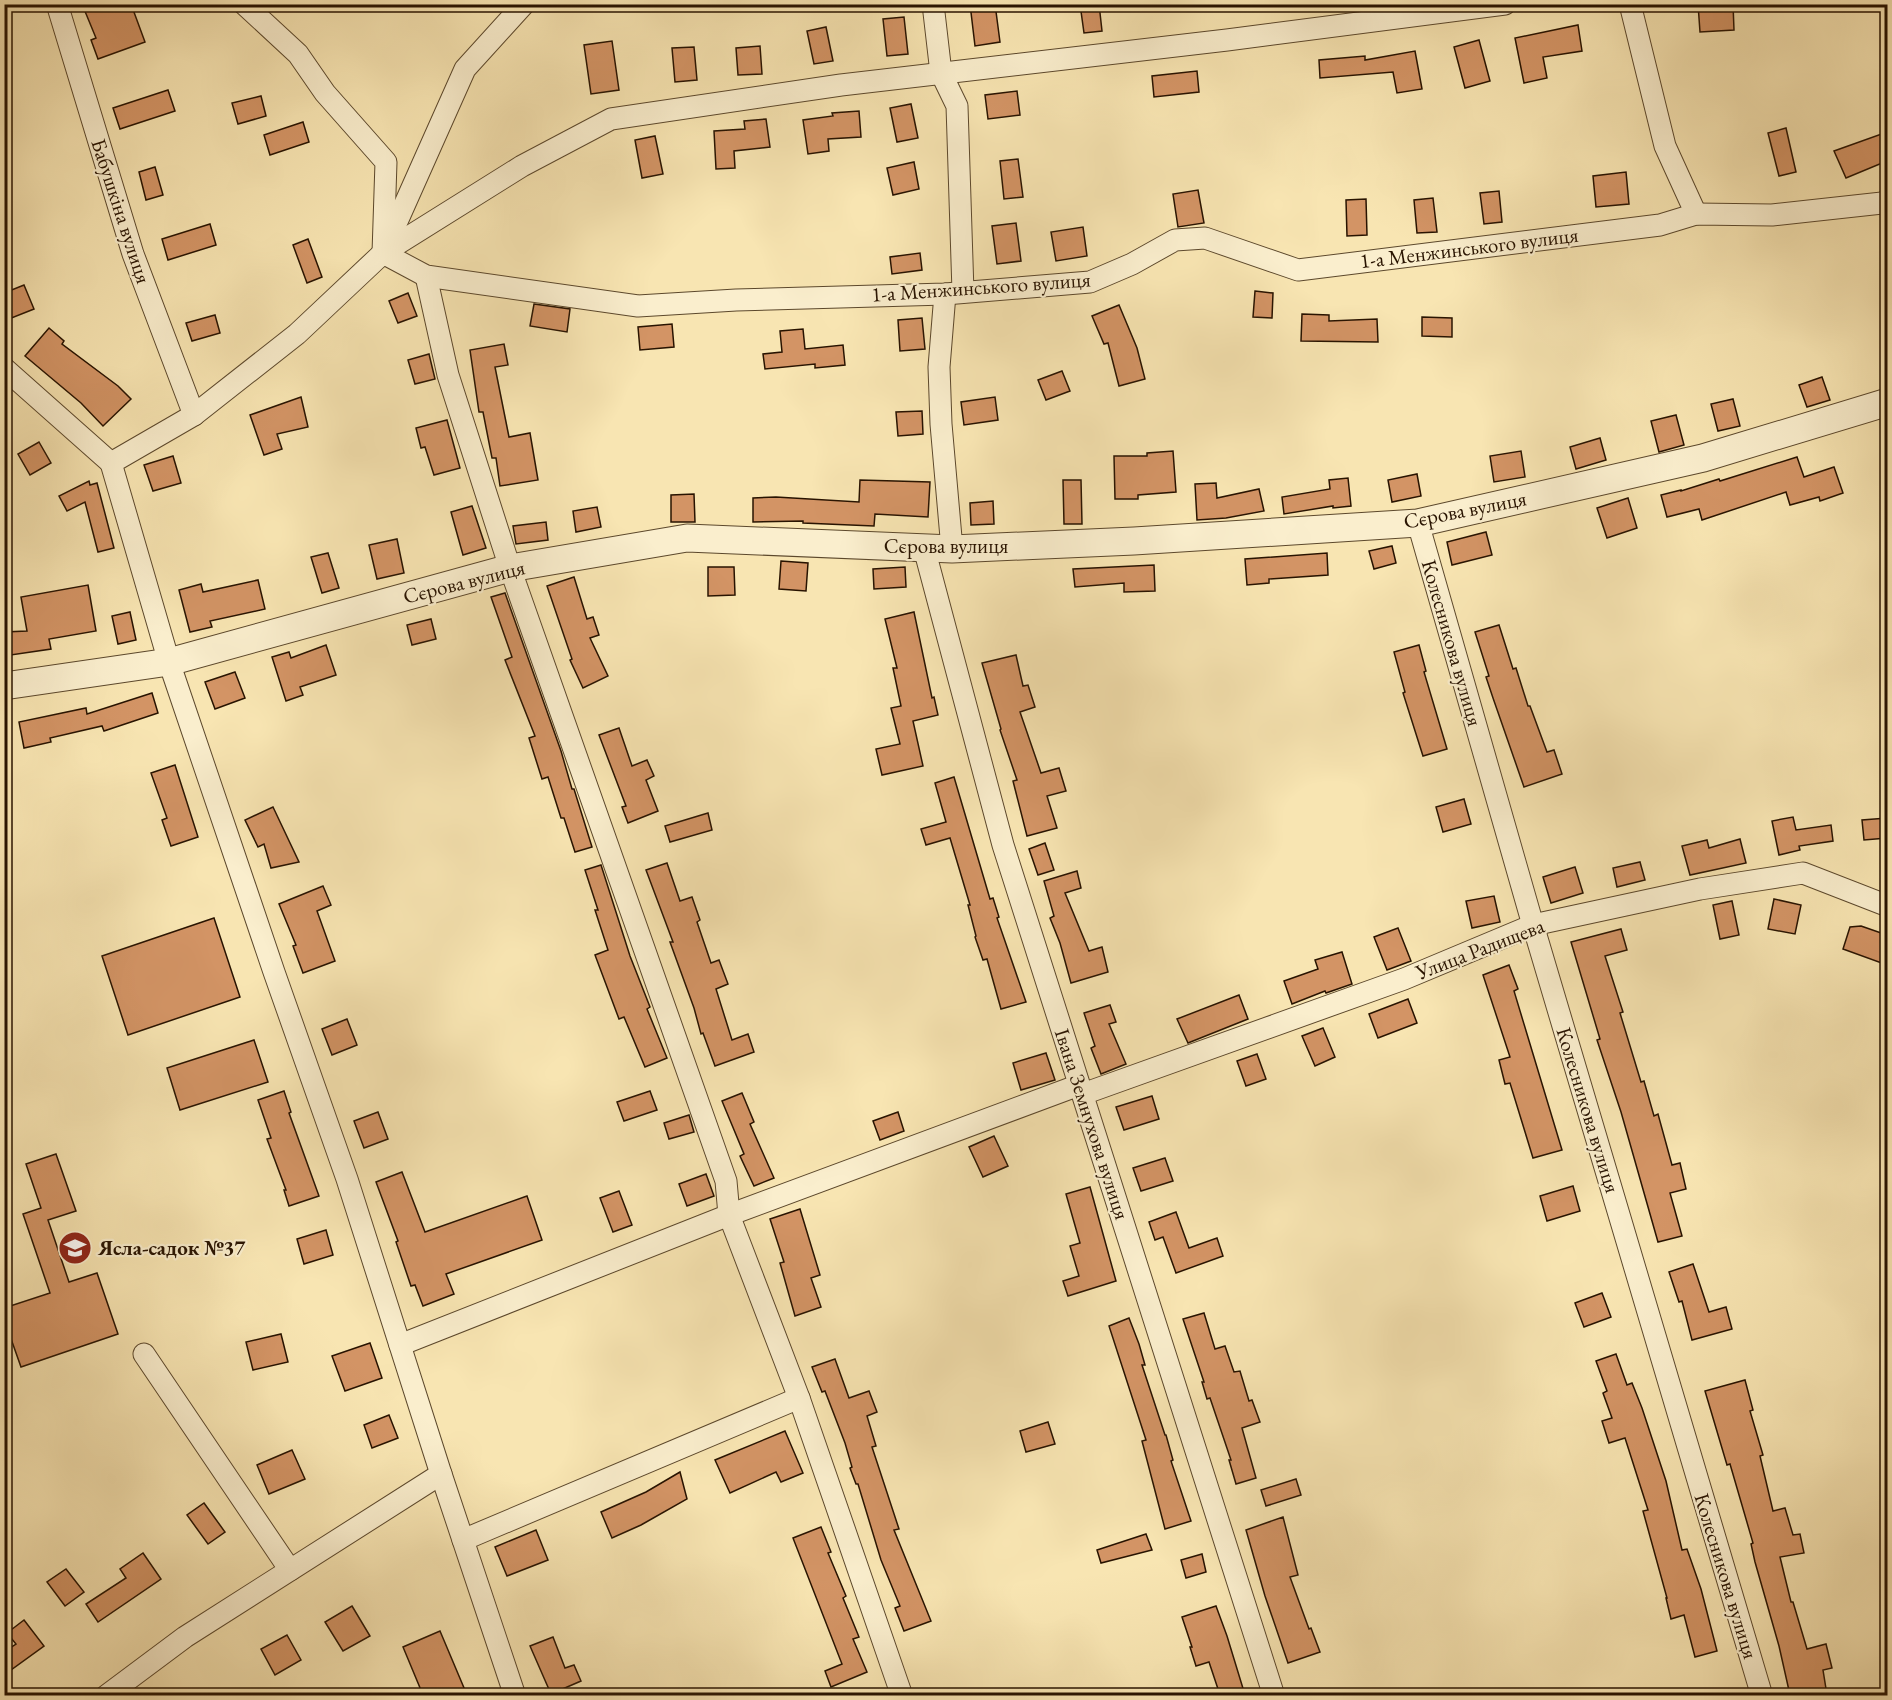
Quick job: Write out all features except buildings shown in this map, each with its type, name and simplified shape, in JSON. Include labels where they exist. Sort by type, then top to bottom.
[{"type":"street","name":"Бабушкіна вулиця","points":[[57,4],[133,254],[194,415]]},
{"type":"street","points":[[244,4],[298,54],[325,93],[386,162],[383,253]]},
{"type":"street","points":[[383,253],[465,69],[524,4]]},
{"type":"street","points":[[933,4],[941,73],[957,106],[954,293],[940,378],[941,424],[952,549]]},
{"type":"street","points":[[111,463],[194,415],[297,334],[383,253],[522,166],[611,119],[841,85],[1227,40],[1505,4]]},
{"type":"street","points":[[1630,4],[1665,146],[1696,214]]},
{"type":"street","name":"1-а Менжинського вулиця","points":[[383,253],[426,276],[639,306],[736,300],[954,293],[1090,282],[1132,264],[1175,240],[1205,238],[1298,270],[1660,225],[1696,214],[1772,215],[1882,203],[1887,200]]},
{"type":"street","points":[[426,276],[448,375],[510,568],[726,1181],[729,1215],[799,1398],[902,1695]]},
{"type":"street","points":[[4,368],[111,463],[169,662],[347,1179],[441,1474],[515,1695]]},
{"type":"street","name":"Сєрова вулиця","points":[[4,686],[169,662],[510,568],[687,538],[952,549],[1134,541],[1418,523],[1703,458],[1887,402]]},
{"type":"street","name":"Колесникова вулиця","points":[[1418,523],[1533,925],[1762,1695]]},
{"type":"street","name":"Івана Земнухова вулиця","points":[[924,548],[1003,845],[1274,1695]]},
{"type":"street","name":"Улица Радищева","points":[[400,1345],[729,1215],[1081,1090],[1404,979],[1533,925],[1700,889],[1803,873],[1887,905]]},
{"type":"street","points":[[144,1354],[290,1570]]},
{"type":"street","points":[[463,1540],[799,1398]]},
{"type":"street","points":[[106,1695],[185,1637],[441,1474]]},
{"type":"place","name":"Ясла-садок №37","points":[[75,1248]]}]
